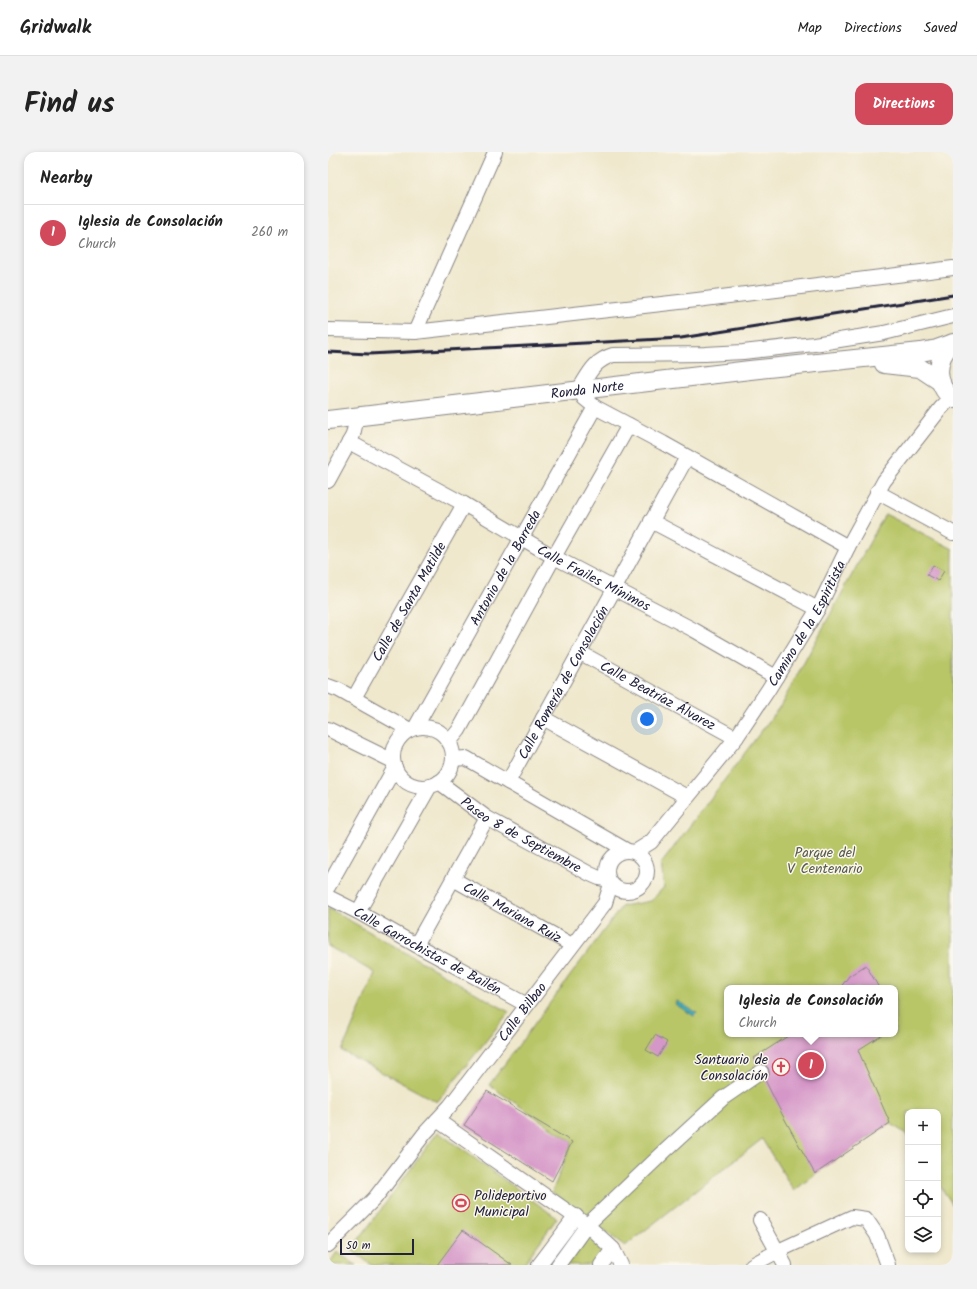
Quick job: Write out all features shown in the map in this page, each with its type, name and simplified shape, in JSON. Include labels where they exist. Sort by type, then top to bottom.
[{"type":"main road","name":"Ronda Norte","points":[[328,420],[750,370],[921,352],[937,349],[952,343]]},
{"type":"main road","name":"Ronda Norte","points":[[940,382],[940,361],[944,352],[952,343]]},
{"type":"main road","name":"Ronda Norte","points":[[846,361],[920,368],[940,382],[952,398]]},
{"type":"street","points":[[415,332],[495,152]]},
{"type":"street","points":[[328,330],[415,332],[697,300],[953,268]]},
{"type":"street","points":[[848,547],[595,407],[584,398],[579,391],[594,366],[602,358],[613,355],[720,353],[814,344],[884,333],[953,316]]},
{"type":"street","name":"Camino de la Espiritista","points":[[635,854],[651,842],[736,738],[818,609],[877,492],[937,414],[952,398]]},
{"type":"street","name":"Antonio de la Barreda","points":[[412,729],[595,407]]},
{"type":"street","points":[[328,481],[353,435],[357,417]]},
{"type":"street","points":[[449,742],[459,730],[554,557],[629,425]]},
{"type":"street","name":"Calle Frailes Mínimos","points":[[349,442],[464,504],[554,557],[694,630],[776,677]]},
{"type":"street","name":"Calle Romería de Consolación","points":[[508,782],[687,457]]},
{"type":"street","points":[[877,492],[953,533]]},
{"type":"street","name":"Calle de Santa Matilde","points":[[354,698],[464,504]]},
{"type":"street","points":[[651,521],[818,609]]},
{"type":"street","name":"Calle Beatríaz Álvarez","points":[[579,652],[736,738]]},
{"type":"street","points":[[328,686],[339,690],[412,729]]},
{"type":"street","points":[[543,718],[687,797]]},
{"type":"street","points":[[425,727],[434,730],[449,742],[453,759],[451,768],[446,776],[434,784],[421,787],[412,785],[402,778],[394,764],[393,752],[396,743],[402,736],[412,729],[425,727]]},
{"type":"street","points":[[329,733],[394,764]]},
{"type":"street","points":[[453,759],[466,758],[635,854],[647,870],[644,882],[633,890],[626,891],[617,889],[610,882],[606,873],[610,858],[619,852],[635,854]]},
{"type":"street","points":[[328,887],[394,764]]},
{"type":"street","points":[[358,912],[434,784]]},
{"type":"street","name":"Paseo 8 de Septiembre","points":[[434,784],[487,818],[590,874],[610,882]]},
{"type":"street","points":[[416,946],[487,818]]},
{"type":"street","name":"Calle Mariana Ruiz","points":[[453,879],[572,945]]},
{"type":"street","name":"Calle Bilbao","points":[[605,903],[610,882]]},
{"type":"street","name":"Calle Bilbao","points":[[437,1120],[450,1106],[605,903],[626,891]]},
{"type":"street","name":"Calle Garrochistas de Bailén","points":[[328,897],[527,1005]]},
{"type":"street","points":[[558,1265],[587,1225],[723,1098],[761,1072]]},
{"type":"street","points":[[328,1245],[375,1198],[425,1133],[437,1120],[576,1216],[613,1249],[621,1265]]},
{"type":"street","points":[[539,1265],[576,1216]]},
{"type":"street","points":[[752,1265],[778,1251],[852,1217],[866,1220],[877,1235],[888,1265]]},
{"type":"street","points":[[760,1220],[785,1265]]},
{"type":"street","points":[[602,1265],[613,1249]]},
{"type":"green space","name":"Parque del V Centenario","points":[[885,514],[953,549],[953,1205],[941,1187],[941,1109],[905,1109],[905,1133],[890,1123],[815,1174],[794,1191],[762,1139],[625,1246],[552,1192],[572,1142],[489,1085],[622,906],[651,901],[664,887],[661,864],[781,705]]},
{"type":"green space","points":[[328,908],[509,1012],[437,1102],[342,1051],[375,973],[328,946]]},
{"type":"green space","name":"Polideportivo Municipal","points":[[438,1132],[557,1218],[523,1265],[372,1265],[351,1250]]},
{"type":"green space","points":[[574,1226],[605,1250],[594,1265],[543,1265]]},
{"type":"green space","points":[[337,1252],[356,1265],[328,1265]]},
{"type":"water","points":[[677,1001],[697,1013],[694,1016],[675,1004]]},
{"type":"building","points":[[933,565],[944,571],[938,581],[927,575]]},
{"type":"building","points":[[866,965],[877,985],[842,985],[849,976]]},
{"type":"building","points":[[655,1035],[667,1042],[658,1057],[646,1050]]},
{"type":"building","points":[[786,1037],[878,1037],[858,1050],[890,1123],[815,1174],[765,1080],[769,1075],[768,1068],[764,1064],[757,1065],[754,1058]]},
{"type":"building","points":[[487,1091],[572,1142],[552,1181],[464,1125]]},
{"type":"building","points":[[463,1230],[512,1265],[437,1265]]},
{"type":"railway","points":[[328,352],[369,354],[681,338],[953,295]]},
{"type":"place","name":"Iglesia de Consolación","points":[[811,1065]]},
{"type":"place","name":"Santuario de Consolación","points":[[781,1067]]},
{"type":"place","name":"Polideportivo Municipal","points":[[461,1203]]}]
